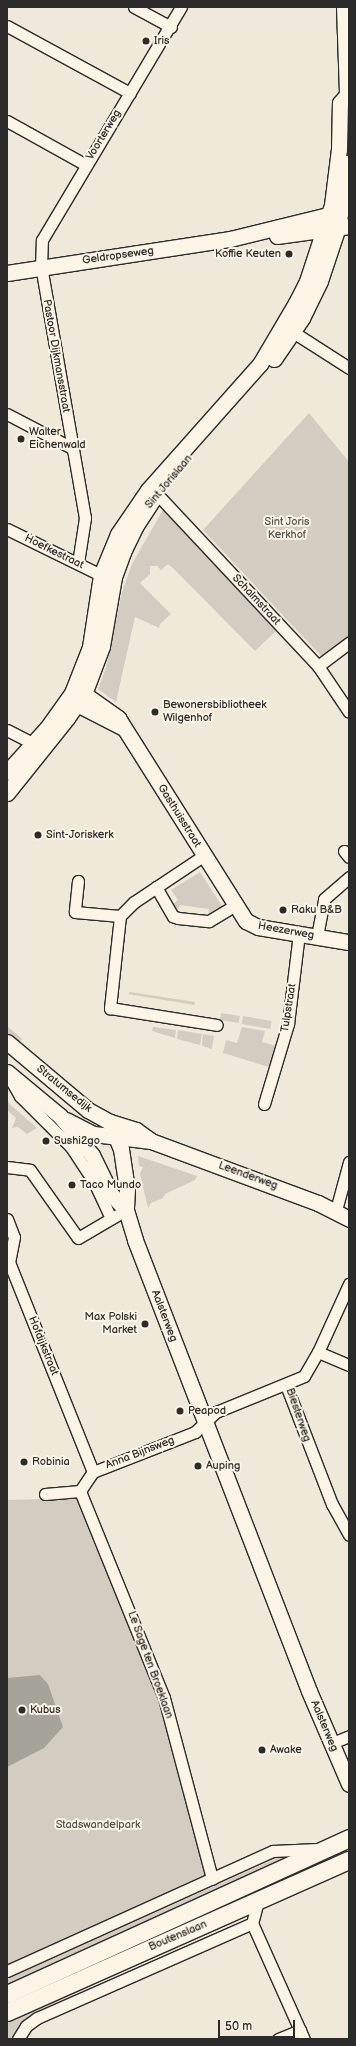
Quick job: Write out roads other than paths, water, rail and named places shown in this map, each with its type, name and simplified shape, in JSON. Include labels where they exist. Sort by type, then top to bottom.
[{"type":"main road","points":[[339,213],[332,204],[340,103],[348,96],[344,7]]},
{"type":"main road","points":[[337,228],[349,152]]},
{"type":"main road","name":"Geldropseweg","points":[[7,273],[230,239],[339,213]]},
{"type":"main road","name":"Geldropseweg","points":[[230,239],[259,239],[337,228]]},
{"type":"main road","name":"Sint Jorislaan","points":[[7,793],[38,745],[77,697],[102,646],[114,578],[123,552],[135,527],[157,494],[257,381],[293,332],[317,288],[337,228]]},
{"type":"main road","name":"Sint Jorislaan","points":[[77,697],[92,640],[101,575],[118,534],[140,501],[250,376],[268,351],[337,228]]},
{"type":"main road","name":"Gasthuisstraat","points":[[77,697],[110,711],[122,727],[234,906]]},
{"type":"main road","name":"Sint Jorislaan","points":[[7,772],[38,745]]},
{"type":"main road","name":"Heezerweg","points":[[234,906],[251,924],[349,942]]},
{"type":"main road","name":"Stratumsedijk","points":[[7,1042],[88,1110],[110,1122]]},
{"type":"main road","name":"Stratumsedijk","points":[[7,1072],[60,1116]]},
{"type":"main road","name":"Leenderweg","points":[[60,1116],[94,1134],[152,1141]]},
{"type":"main road","name":"Aalsterweg","points":[[60,1116],[92,1155],[111,1194],[126,1210]]},
{"type":"main road","points":[[110,1122],[117,1137]]},
{"type":"main road","name":"Leenderweg","points":[[110,1122],[136,1130],[152,1141],[344,1214]]},
{"type":"main road","name":"Aalsterweg","points":[[117,1137],[125,1169],[126,1210],[206,1421],[201,1432],[217,1472],[234,1493],[309,1690],[349,1784]]},
{"type":"main road","name":"Boutenslaan","points":[[7,1994],[349,1838]]},
{"type":"main road","name":"Boutenslaan","points":[[7,2012],[349,1860]]},
{"type":"street","points":[[134,7],[171,27]]},
{"type":"street","name":"Voorterweg","points":[[41,267],[42,240],[86,165],[171,27],[181,7]]},
{"type":"street","points":[[7,26],[130,93]]},
{"type":"street","points":[[7,120],[86,165]]},
{"type":"street","name":"Pastoor Dijkmansstraat","points":[[41,267],[85,518],[78,563]]},
{"type":"street","points":[[293,332],[349,368]]},
{"type":"street","points":[[7,414],[72,448]]},
{"type":"street","name":"Schalmstraat","points":[[157,494],[318,666],[349,712]]},
{"type":"street","name":"Hoefkestraat","points":[[7,529],[101,575]]},
{"type":"street","points":[[318,666],[349,643]]},
{"type":"street","points":[[7,730],[38,745]]},
{"type":"street","points":[[203,856],[134,902],[120,916],[110,1008],[217,1025]]},
{"type":"street","points":[[317,936],[324,899],[349,877]]},
{"type":"street","points":[[78,881],[75,912],[120,916]]},
{"type":"street","points":[[156,887],[173,916],[178,918],[209,921],[234,906]]},
{"type":"street","name":"Tulpstraat","points":[[264,1104],[288,1024],[299,933]]},
{"type":"street","points":[[7,1072],[20,1096],[71,1147],[94,1182],[112,1218]]},
{"type":"street","points":[[344,1214],[349,1162]]},
{"type":"street","points":[[7,1167],[30,1170],[78,1238],[126,1210]]},
{"type":"street","name":"Hofdijkstraat","points":[[7,1219],[14,1237],[9,1262],[93,1472]]},
{"type":"street","name":"Biesterweg","points":[[349,1284],[308,1372],[286,1385],[332,1504],[349,1535]]},
{"type":"street","points":[[318,1352],[349,1365]]},
{"type":"street","name":"Anna Bijnsweg","points":[[80,1491],[93,1472],[195,1432],[216,1412],[286,1385]]},
{"type":"street","points":[[45,1494],[80,1491]]},
{"type":"street","name":"Le Sage ten Broeklaan","points":[[80,1491],[164,1698],[212,1879]]},
{"type":"street","points":[[332,1743],[349,1736]]},
{"type":"street","name":"Boutenslaan","points":[[7,1971],[273,1851],[326,1849]]},
{"type":"street","points":[[258,1901],[252,1923],[302,2034],[278,2039]]},
{"type":"street","name":"Boutenslaan","points":[[18,2039],[26,2026],[37,2018],[252,1923]]},
{"type":"place","name":"Iris","points":[[146,41]]},
{"type":"place","name":"Koffie Keuten","points":[[289,254]]},
{"type":"place","name":"Walter Eichenwald","points":[[21,439]]},
{"type":"place","name":"Bewonersbibliotheek Wilgenhof","points":[[155,712]]},
{"type":"place","name":"Sint-Joriskerk","points":[[38,835]]},
{"type":"place","name":"Raku B&B","points":[[283,910]]},
{"type":"place","name":"Sushi2go","points":[[46,1141]]},
{"type":"place","name":"Taco Mundo","points":[[72,1185]]},
{"type":"place","name":"Max Polski Market","points":[[145,1324]]},
{"type":"place","name":"Peapod","points":[[180,1411]]},
{"type":"place","name":"Robinia","points":[[24,1462]]},
{"type":"place","name":"Auping","points":[[198,1466]]},
{"type":"place","name":"Kubus","points":[[22,1710]]},
{"type":"place","name":"Awake","points":[[262,1750]]},
{"type":"park label","name":"Sint Joris Kerkhof","points":[[287,529]]},
{"type":"park label","name":"Stadswandelpark","points":[[98,1825]]}]
